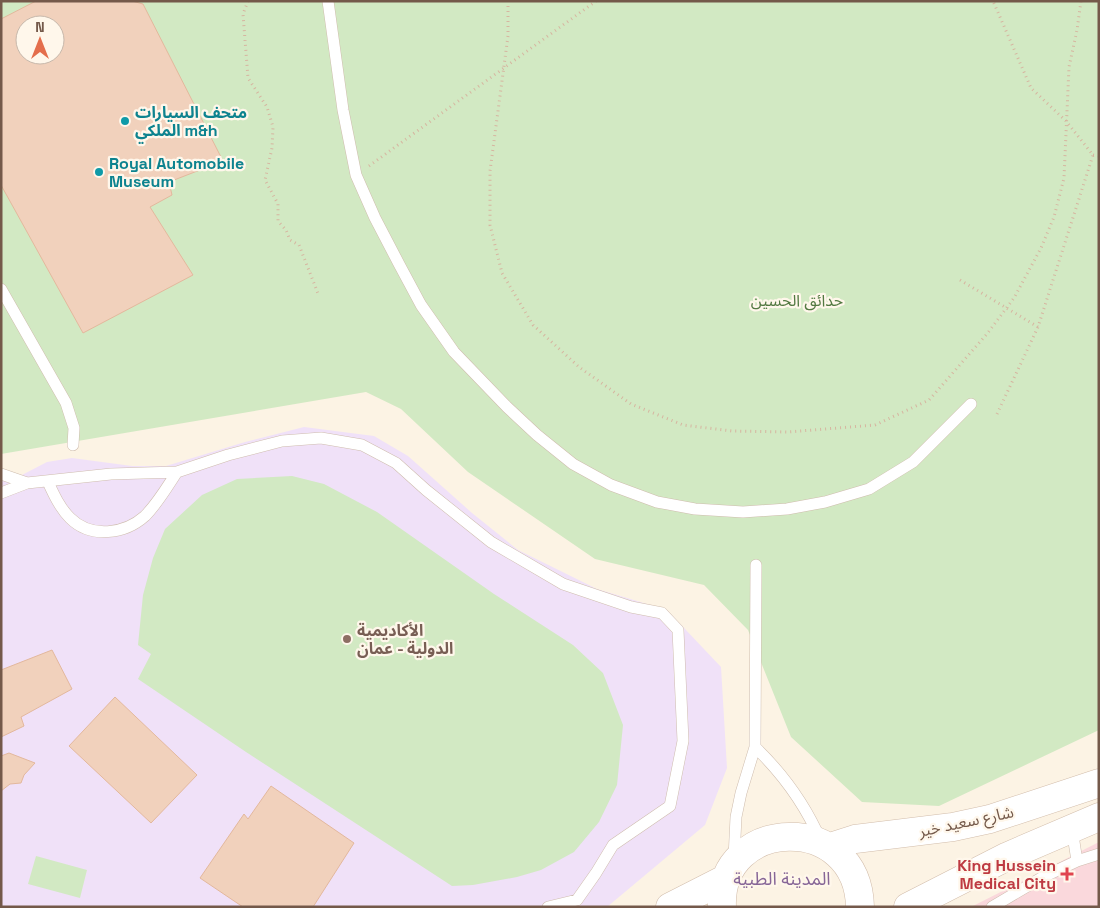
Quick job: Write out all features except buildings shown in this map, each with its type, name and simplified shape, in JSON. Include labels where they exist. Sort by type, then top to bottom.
[{"type":"main road","name":"شارع سعيد خير","points":[[826,845],[855,839],[953,827],[990,819],[1099,783]]},
{"type":"main road","points":[[908,907],[1008,856],[1099,817]]},
{"type":"main road","points":[[722,907],[723,891],[731,872],[749,849],[769,839],[790,835],[801,836],[826,845],[845,862],[852,872],[860,896],[860,907]]},
{"type":"main road","points":[[670,907],[731,872]]},
{"type":"lane","points":[[328,1],[343,110],[356,175],[375,218],[421,305],[454,352],[507,407],[573,464],[611,485],[657,502],[695,509],[743,512],[787,509],[825,502],[869,489],[913,462],[971,404]]},
{"type":"lane","points":[[1,289],[70,411],[74,428],[74,445]]},
{"type":"lane","points":[[1,493],[27,483],[111,474],[178,472],[282,441],[321,438],[362,444],[396,463],[490,542],[564,584],[631,606],[662,613],[678,630],[683,741],[670,806],[613,845],[577,900],[548,907]]},
{"type":"lane","points":[[48,482],[58,503],[71,519],[90,529],[110,532],[132,526],[143,517],[154,506],[178,472]]},
{"type":"lane","points":[[1,474],[27,483]]},
{"type":"lane","points":[[731,872],[741,793],[755,747],[756,565]]},
{"type":"lane","points":[[755,747],[772,763],[800,800],[826,845]]},
{"type":"lane","points":[[1072,829],[1077,861]]},
{"type":"lane","points":[[992,907],[1043,877],[1077,861],[1099,854]]},
{"type":"path","points":[[248,1],[243,14],[248,78],[267,107],[273,127],[272,148],[265,180],[278,204],[278,220],[286,230],[290,240],[298,245],[319,296]]},
{"type":"path","points":[[508,1],[508,36],[490,171],[490,225],[502,274],[533,325],[579,367],[631,404],[683,425],[732,431],[788,432],[875,424],[929,400],[987,334],[1014,298],[1041,248],[1054,217],[1064,178],[1068,67],[1077,30],[1081,1]]},
{"type":"path","points":[[356,175],[504,70],[596,1]]},
{"type":"path","points":[[993,1],[1031,88],[1066,121],[1093,155],[1099,156]]},
{"type":"path","points":[[997,414],[1038,327],[1093,155]]},
{"type":"path","points":[[960,280],[1038,327]]},
{"type":"shaded area","name":"الأكاديمية الدولية - عمان","points":[[304,427],[374,436],[408,456],[472,513],[518,550],[597,589],[667,610],[721,667],[727,768],[705,825],[607,907],[1,907],[1,478],[20,476],[47,462],[72,458],[132,466],[166,466],[245,442]]},
{"type":"shaded area","name":"King Hussein Medical City","points":[[1099,842],[1099,907],[971,907]]},
{"type":"green space","name":"حدائق الحسين","points":[[1,1],[1099,1],[1099,730],[939,806],[862,802],[791,737],[748,630],[704,585],[595,559],[468,472],[401,409],[366,392],[1,454]]},
{"type":"green space","points":[[292,476],[324,484],[377,512],[494,594],[573,645],[603,673],[623,725],[617,785],[599,822],[574,852],[541,870],[517,877],[473,885],[452,886],[246,752],[138,679],[151,654],[138,645],[143,595],[153,558],[165,529],[202,495],[237,479]]},
{"type":"green space","points":[[36,856],[87,870],[80,898],[28,884]]},
{"type":"place","name":"متحف السيارات الملكي m&h","points":[[125,121]]},
{"type":"place","name":"Royal Automobile Museum","points":[[99,172]]},
{"type":"place","name":"الأكاديمية الدولية - عمان","points":[[347,639]]},
{"type":"place","name":"King Hussein Medical City","points":[[1067,874]]},
{"type":"district","name":"المدينة الطبية","points":[[782,879]]}]
